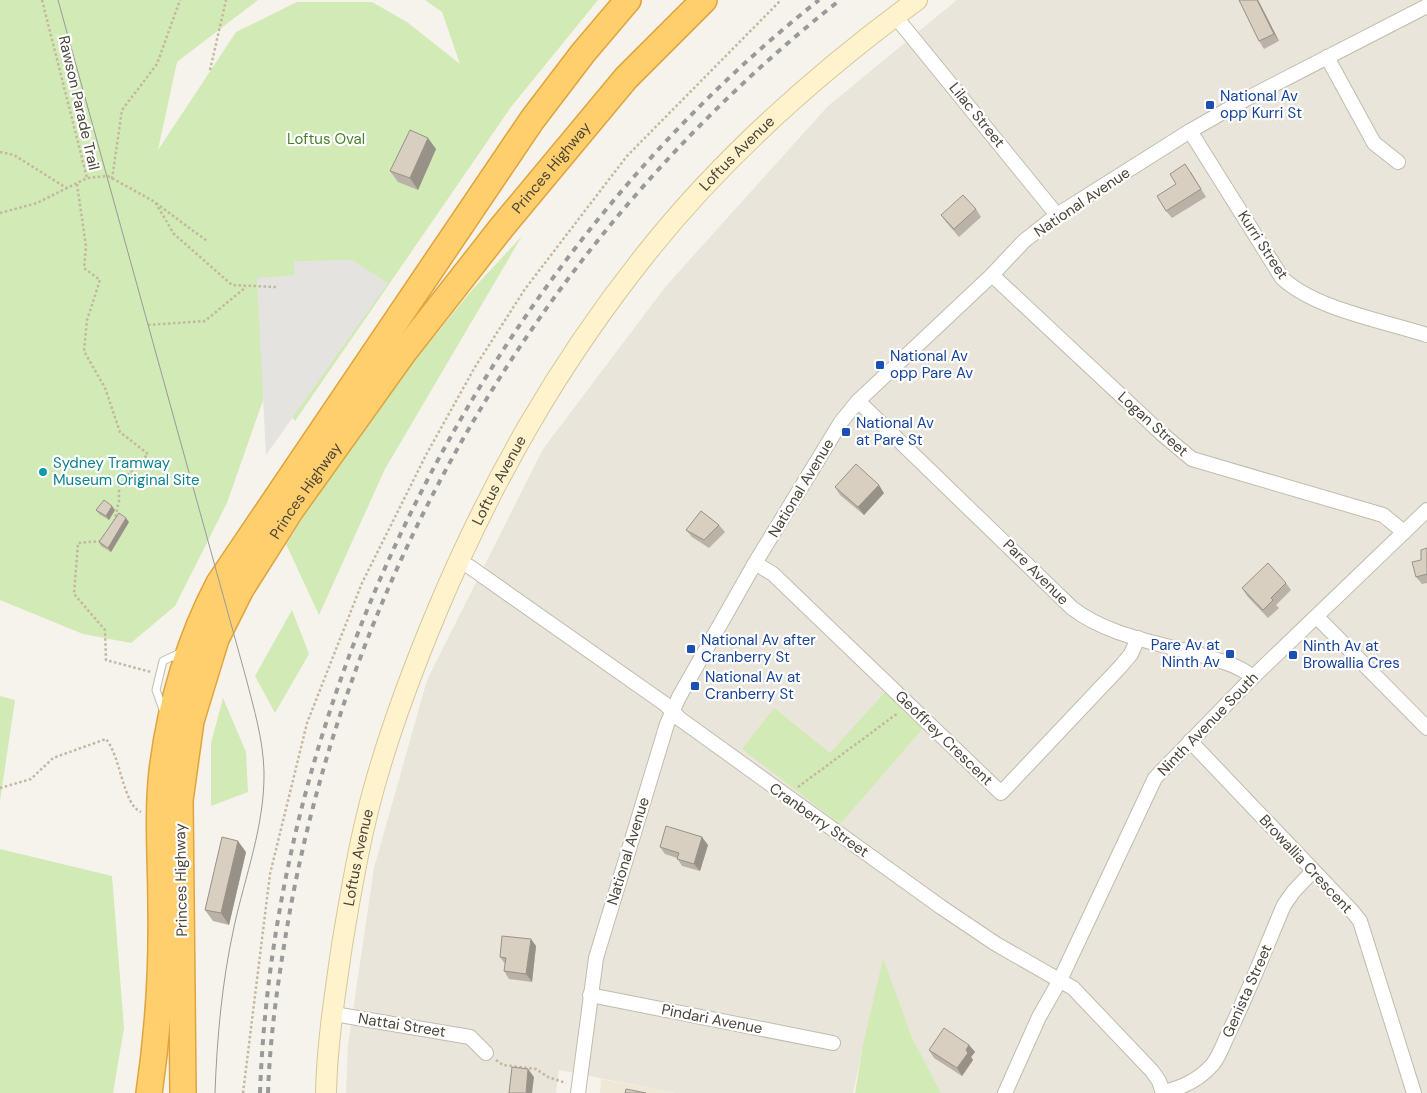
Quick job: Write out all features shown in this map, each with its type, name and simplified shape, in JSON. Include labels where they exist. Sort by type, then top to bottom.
[{"type":"highway","name":"Princes Highway","points":[[149,1093],[160,1001],[159,818],[162,772],[169,726],[190,648],[206,607],[219,583],[400,318],[465,217],[538,112],[583,53],[628,0]]},
{"type":"highway","points":[[626,78],[661,25],[682,0]]},
{"type":"highway","name":"Princes Highway","points":[[182,1093],[180,800],[191,721],[216,640],[249,575],[358,414],[502,227],[626,78],[704,0]]},
{"type":"street","name":"Loftus Avenue","points":[[326,1093],[334,1014],[351,892],[366,817],[400,704],[458,561],[492,490],[530,420],[564,366],[650,249],[757,133],[838,61],[917,0]]},
{"type":"street","name":"National Avenue","points":[[579,1090],[590,995],[605,924],[673,710],[755,563],[841,422],[858,401],[992,275],[1024,241],[1057,215],[1190,131],[1327,57],[1427,6]]},
{"type":"street","name":"Lilac Street","points":[[895,16],[1057,215]]},
{"type":"street","points":[[1327,57],[1374,143],[1398,162]]},
{"type":"street","name":"Kurri Street","points":[[1190,131],[1282,278],[1293,288],[1319,302],[1427,335]]},
{"type":"street","name":"Logan Street","points":[[992,275],[1160,433],[1192,459],[1382,515],[1404,532]]},
{"type":"street","name":"Pare Avenue","points":[[858,401],[1072,608],[1088,620],[1138,638],[1234,664],[1253,677]]},
{"type":"street","name":"Ninth Avenue South","points":[[1005,1093],[1039,1017],[1060,980],[1155,778],[1253,677],[1427,510]]},
{"type":"street","name":"Cranberry Street","points":[[458,561],[470,567],[673,710],[680,720],[996,944],[1060,980],[1086,1000],[1142,1059],[1159,1081],[1163,1093]]},
{"type":"street","name":"Geoffrey Crescent","points":[[755,563],[773,574],[1001,793],[1121,666],[1131,654],[1138,638]]},
{"type":"street","points":[[1317,617],[1427,728]]},
{"type":"street","name":"Browallia Crescent","points":[[1190,741],[1360,921],[1414,1093]]},
{"type":"street","name":"Genista Street","points":[[1163,1093],[1177,1089],[1190,1082],[1203,1074],[1214,1062],[1240,1010],[1284,905],[1313,871]]},
{"type":"street","name":"Pindari Avenue","points":[[590,995],[833,1043]]},
{"type":"street","name":"Nattai Street","points":[[334,1014],[473,1032],[486,1053]]},
{"type":"lane","points":[[169,726],[156,690],[163,661],[190,648]]},
{"type":"path","name":"Rawson Parade Trail","points":[[0,213],[37,203],[87,178],[42,0]]},
{"type":"path","points":[[112,179],[122,110],[157,64],[180,0]]},
{"type":"path","points":[[210,70],[226,0]]},
{"type":"path","points":[[243,1093],[270,874],[307,723],[362,583],[431,447],[475,367],[525,289],[627,156],[781,0]]},
{"type":"path","points":[[0,152],[14,155],[68,189]]},
{"type":"path","points":[[87,178],[108,176],[155,202],[207,241]]},
{"type":"path","points":[[77,184],[86,246],[84,268],[100,280],[87,320],[84,351],[105,388],[120,432],[148,454],[119,484],[119,501],[113,527]]},
{"type":"path","points":[[155,202],[174,234],[232,286],[276,287]]},
{"type":"path","points":[[148,325],[205,321],[247,286]]},
{"type":"path","points":[[107,534],[101,542],[78,543],[74,594],[105,630],[106,660],[160,674]]},
{"type":"path","points":[[785,796],[909,704]]},
{"type":"path","points":[[0,788],[31,779],[53,758],[106,738],[114,748],[130,804],[138,810],[159,818]]},
{"type":"path","points":[[486,1053],[503,1065],[536,1069],[579,1090]]},
{"type":"shaded area","points":[[957,0],[1427,0],[1427,1093],[941,1093],[912,1037],[883,959],[853,1093],[675,1093],[559,1070],[556,1093],[346,1093],[348,1045],[374,868],[427,680],[543,449],[666,286],[828,106]]},
{"type":"shaded area","points":[[352,260],[388,283],[266,455],[257,278],[294,275],[294,261]]},
{"type":"shaded area","points":[[601,1079],[675,1093],[600,1093]]},
{"type":"green space","name":"Loftus Oval","points":[[0,0],[258,0],[177,62],[158,150],[236,32],[297,2],[372,2],[407,22],[460,64],[442,12],[425,0],[598,0],[511,107],[295,421],[268,386],[227,503],[175,606],[131,643],[83,634],[0,600]]},
{"type":"green space","points":[[522,236],[385,469],[319,615],[286,544],[365,421],[472,290]]},
{"type":"green space","points":[[292,610],[309,654],[275,713],[255,676]]},
{"type":"green space","points":[[886,691],[926,725],[840,824],[742,749],[774,708],[830,753]]},
{"type":"green space","points":[[0,696],[15,700],[0,801]]},
{"type":"green space","points":[[223,698],[246,752],[248,792],[211,806],[211,743]]},
{"type":"green space","points":[[0,849],[112,876],[124,1028],[113,1093],[0,1093]]},
{"type":"green space","points":[[883,958],[912,1037],[941,1093],[855,1093],[863,1045]]},
{"type":"building","points":[[1239,0],[1257,0],[1274,34],[1259,41]]},
{"type":"building","points":[[410,130],[428,138],[410,178],[390,171]]},
{"type":"building","points":[[1185,164],[1201,189],[1166,211],[1157,196],[1176,184],[1170,174]]},
{"type":"building","points":[[963,195],[976,209],[954,229],[941,215]]},
{"type":"building","points":[[856,464],[879,485],[858,507],[835,487]]},
{"type":"building","points":[[104,500],[112,506],[106,516],[96,510]]},
{"type":"building","points":[[701,511],[719,525],[704,540],[686,530]]},
{"type":"building","points":[[119,513],[126,518],[108,548],[99,542]]},
{"type":"building","points":[[1427,548],[1427,574],[1416,577],[1412,562],[1421,560],[1421,550]]},
{"type":"building","points":[[1268,563],[1286,583],[1271,598],[1273,600],[1263,610],[1242,588]]},
{"type":"building","points":[[666,826],[702,837],[694,864],[677,859],[679,853],[660,847]]},
{"type":"building","points":[[222,837],[238,841],[221,913],[205,910]]},
{"type":"building","points":[[502,936],[531,939],[526,974],[504,971],[506,958],[500,957]]},
{"type":"building","points":[[944,1028],[969,1045],[966,1050],[968,1053],[957,1068],[929,1050]]},
{"type":"building","points":[[512,1067],[528,1069],[526,1093],[509,1093]]},
{"type":"building","points":[[626,1089],[646,1093],[625,1093]]},
{"type":"tram line","points":[[58,0],[246,678],[262,747],[264,771],[261,811],[254,850],[234,927],[226,968],[219,1030],[215,1093]]},
{"type":"railway","points":[[260,1093],[275,938],[308,784],[358,633],[424,487],[504,349],[597,221],[703,103],[819,0]]},
{"type":"railway","points":[[268,1093],[273,1026],[285,938],[320,783],[362,653],[416,528],[481,408],[557,294],[642,188],[737,89],[840,0]]},
{"type":"place","name":"National Av opp Kurri St","points":[[1210,105]]},
{"type":"place","name":"National Av opp Pare Av","points":[[880,365]]},
{"type":"place","name":"National Av at Pare St","points":[[846,432]]},
{"type":"place","name":"Sydney Tramway Museum Original Site","points":[[43,472]]},
{"type":"place","name":"National Av after Cranberry St","points":[[691,649]]},
{"type":"place","name":"Pare Av at Ninth Av","points":[[1230,654]]},
{"type":"place","name":"Ninth Av at Browallia Cres","points":[[1293,655]]},
{"type":"place","name":"National Av at Cranberry St","points":[[695,686]]}]
